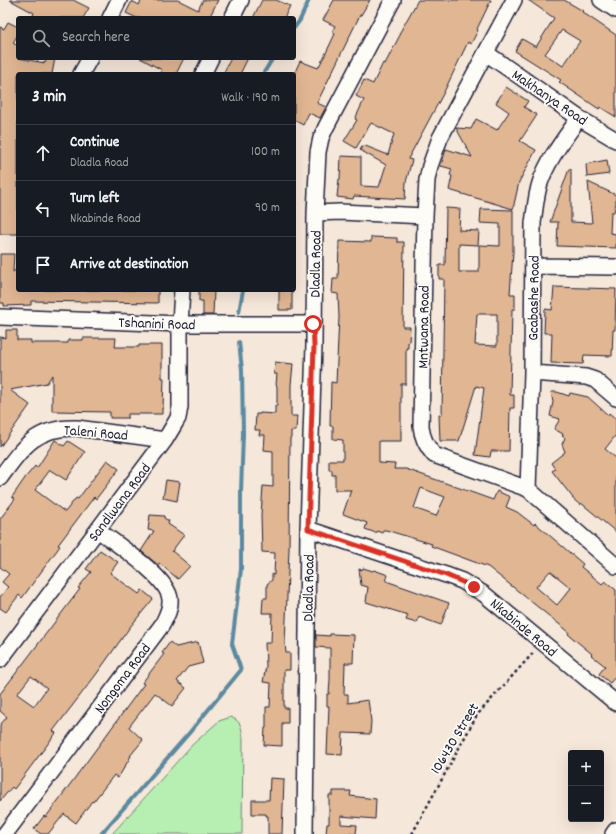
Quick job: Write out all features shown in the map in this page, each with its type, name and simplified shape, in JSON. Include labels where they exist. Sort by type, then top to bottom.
[{"type":"street","points":[[111,16],[119,0]]},
{"type":"street","points":[[233,16],[241,0]]},
{"type":"street","name":"Dladla Road","points":[[305,834],[308,529],[314,346],[315,213],[318,152],[321,138],[393,0]]},
{"type":"street","name":"Mntwana Road","points":[[514,0],[436,148],[430,166],[427,180],[425,216],[421,426],[424,442],[434,455],[528,490],[616,566]]},
{"type":"street","points":[[601,0],[616,10]]},
{"type":"street","name":"Makhanya Road","points":[[486,53],[579,118],[616,140]]},
{"type":"street","points":[[82,72],[89,60]]},
{"type":"street","points":[[204,72],[210,60]]},
{"type":"street","name":"Gcabashe Road","points":[[528,490],[532,372],[533,223],[536,201],[546,168],[579,118]]},
{"type":"street","points":[[315,213],[425,216]]},
{"type":"street","points":[[533,266],[616,267]]},
{"type":"street","name":"Sandlwana Road","points":[[0,660],[165,440],[178,418],[180,408],[180,324],[182,292]]},
{"type":"street","name":"Tshanini Road","points":[[0,317],[180,324],[313,324]]},
{"type":"street","points":[[532,372],[586,377],[595,380],[616,398]]},
{"type":"street","name":"Taleni Road","points":[[0,478],[23,448],[35,438],[51,430],[77,428],[165,440]]},
{"type":"street","name":"Nkabinde Road","points":[[308,529],[462,581],[484,594],[616,703]]},
{"type":"street","name":"Nongoma Road","points":[[5,834],[162,625],[168,614],[170,598],[162,582],[151,571],[98,530]]},
{"type":"street","points":[[613,834],[616,830]]},
{"type":"path","name":"106430 Street","points":[[412,834],[477,715],[542,643]]},
{"type":"green space","points":[[231,717],[239,723],[243,738],[242,834],[112,834],[191,746],[219,721]]},
{"type":"building","points":[[10,0],[73,0],[89,8],[84,16],[33,16],[34,13]]},
{"type":"building","points":[[142,0],[178,0],[198,10],[203,0],[218,0],[210,16],[133,16],[126,13],[132,1],[139,5]]},
{"type":"building","points":[[262,0],[276,0],[290,6],[285,16],[254,16]]},
{"type":"building","points":[[334,0],[370,0],[360,15],[317,103],[326,107],[320,118],[309,113],[303,125],[296,121],[295,72],[300,61],[318,68],[324,57],[335,34],[332,32],[335,26],[323,20]]},
{"type":"building","points":[[418,0],[491,0],[471,44],[468,42],[443,94],[408,159],[412,160],[406,182],[405,199],[354,196],[353,199],[337,197],[340,179],[341,156],[361,157],[361,186],[379,187],[386,165],[360,150],[363,145],[388,155],[394,134],[371,123],[356,148],[344,141],[357,120],[355,119],[364,100],[356,96],[364,80],[373,84]]},
{"type":"building","points":[[528,0],[564,0],[583,11],[582,12],[616,35],[616,117],[600,107],[599,109],[559,82],[561,80],[515,51],[522,39],[536,47],[554,18]],"holes":[[[562,30],[580,41],[563,66],[545,54]]]},
{"type":"building","points":[[8,22],[16,26],[16,38],[13,43],[16,45],[16,60],[29,60],[45,63],[46,60],[55,60],[52,72],[16,72],[16,234],[0,234],[0,27],[4,29]]},
{"type":"building","points":[[144,60],[183,60],[177,72],[161,72],[162,70]]},
{"type":"building","points":[[230,60],[247,60],[241,72],[224,72]]},
{"type":"building","points":[[506,87],[528,101],[524,107],[537,115],[520,141],[536,150],[519,182],[513,209],[449,190],[452,169],[441,166],[446,149],[472,157],[456,128],[471,129],[476,119],[497,130],[509,112],[496,103]]},
{"type":"building","points":[[607,160],[609,174],[587,177],[586,164]]},
{"type":"building","points":[[569,169],[571,169],[571,222],[592,223],[588,182],[616,195],[614,212],[611,212],[610,233],[616,234],[616,248],[557,246],[558,222],[550,222]]},
{"type":"building","points":[[446,208],[460,209],[459,230],[479,231],[478,245],[459,244],[459,272],[479,272],[479,245],[500,246],[500,224],[480,223],[481,209],[513,210],[513,252],[510,294],[515,294],[515,309],[512,309],[510,395],[514,395],[514,408],[510,408],[509,451],[491,451],[490,457],[475,455],[484,388],[476,386],[459,441],[440,441],[439,415],[442,415],[444,279],[439,279],[439,265],[445,265]],"holes":[[[477,314],[497,314],[497,346],[475,345]]]},
{"type":"building","points":[[371,237],[397,238],[397,242],[404,242],[403,327],[410,327],[408,348],[406,348],[406,384],[401,384],[401,441],[379,441],[379,463],[395,464],[394,469],[406,469],[493,500],[497,491],[510,497],[506,507],[517,512],[534,525],[535,523],[583,564],[581,567],[602,584],[605,581],[616,590],[616,676],[610,683],[599,674],[605,666],[568,634],[569,632],[488,567],[431,546],[432,544],[386,530],[383,530],[382,533],[377,531],[376,533],[365,529],[367,523],[343,514],[351,490],[335,490],[335,475],[332,475],[332,470],[329,470],[329,460],[343,460],[343,440],[333,439],[333,426],[330,426],[331,382],[336,383],[339,317],[338,294],[332,293],[333,279],[338,279],[339,241],[371,242]],"holes":[[[421,488],[445,497],[436,516],[414,508]],[[550,571],[571,588],[557,605],[536,587]]]},
{"type":"building","points":[[0,254],[14,254],[13,272],[16,270],[16,292],[158,292],[158,303],[31,301],[31,305],[4,306],[4,303],[0,303]]},
{"type":"building","points":[[554,287],[616,289],[615,330],[613,330],[612,356],[584,355],[583,364],[551,363],[552,333],[544,333],[545,309],[552,310]]},
{"type":"building","points":[[199,292],[214,292],[213,315],[203,315],[203,301],[199,301]]},
{"type":"building","points":[[279,292],[292,292],[292,310],[279,310]]},
{"type":"building","points":[[6,330],[17,330],[17,340],[31,340],[31,343],[68,343],[68,340],[83,340],[83,338],[116,338],[115,347],[162,345],[162,378],[164,378],[162,414],[128,414],[128,418],[110,418],[110,412],[52,411],[52,375],[47,383],[10,390],[30,405],[0,447],[0,337],[6,338]]},
{"type":"building","points":[[275,362],[293,364],[291,416],[297,416],[296,431],[291,431],[290,438],[289,549],[285,643],[286,653],[290,653],[290,670],[284,670],[284,708],[288,708],[288,723],[282,723],[282,746],[264,745],[266,707],[270,707],[271,683],[263,682],[266,666],[265,643],[271,643],[272,613],[262,613],[263,598],[267,598],[267,584],[272,580],[272,574],[274,575],[275,553],[262,552],[261,515],[263,486],[273,487],[273,451],[264,450],[265,435],[259,435],[260,430],[255,430],[256,414],[275,414],[275,406],[277,406],[277,374],[274,374]]},
{"type":"building","points":[[551,392],[557,392],[569,396],[570,393],[588,397],[608,415],[609,413],[616,419],[616,435],[605,449],[616,458],[616,532],[581,503],[580,505],[572,498],[552,471],[555,469],[551,463],[565,452],[562,444],[565,438],[562,436],[563,434],[554,429],[560,419],[550,416],[553,402]]},
{"type":"building","points":[[55,440],[64,446],[68,441],[85,452],[66,480],[50,470],[35,490],[65,512],[76,498],[78,499],[107,460],[119,469],[96,499],[94,497],[58,545],[60,546],[22,598],[19,595],[6,612],[0,608],[0,597],[8,587],[2,582],[9,574],[0,567],[0,519],[15,499],[12,497],[25,478],[35,466],[37,468]]},
{"type":"building","points":[[166,480],[180,482],[177,501],[163,498]]},
{"type":"building","points":[[150,515],[164,516],[164,518],[169,521],[168,524],[184,535],[172,551],[190,566],[178,579],[159,563],[158,565],[141,551],[154,531],[148,530]]},
{"type":"building","points":[[100,550],[118,562],[110,573],[139,594],[142,590],[153,599],[130,627],[53,731],[56,733],[14,789],[12,787],[0,801],[0,725],[7,717],[0,711],[0,694],[80,589],[78,588],[91,572],[86,569]],"holes":[[[31,676],[47,688],[34,706],[17,694]]]},
{"type":"building","points":[[363,568],[388,575],[386,581],[449,603],[441,625],[419,617],[417,623],[406,620],[408,615],[366,602],[368,587],[361,585],[359,569],[362,570]]},
{"type":"building","points":[[330,634],[354,635],[353,663],[345,663],[344,694],[348,694],[348,703],[368,700],[371,721],[370,734],[343,733],[342,755],[327,754],[329,706],[327,706],[327,694],[329,694],[330,679],[330,648],[316,647],[316,635],[330,636]]},
{"type":"building","points":[[170,642],[176,647],[198,642],[203,663],[188,667],[177,681],[186,688],[172,706],[155,693],[129,727],[143,740],[130,756],[118,778],[114,775],[76,823],[64,814],[48,834],[41,834],[34,829],[44,816],[46,817],[144,684],[142,683],[164,654],[162,653]]},
{"type":"building","points":[[270,778],[284,779],[282,834],[268,834],[268,816],[266,816],[266,814],[252,814],[252,800],[269,800]]},
{"type":"building","points":[[333,791],[351,791],[350,796],[376,799],[375,819],[341,816],[341,824],[357,825],[356,834],[326,834],[327,824],[329,824],[329,795],[333,795]]},
{"type":"waterway","points":[[296,25],[309,0]]},
{"type":"waterway","points":[[264,72],[272,60]]},
{"type":"waterway","points":[[239,312],[243,292]]},
{"type":"waterway","points":[[101,834],[190,732],[241,670],[232,644],[241,569],[243,434],[242,370],[239,342]]},
{"type":"route","points":[[313,324],[314,346],[308,529],[446,575],[474,587]]}]
